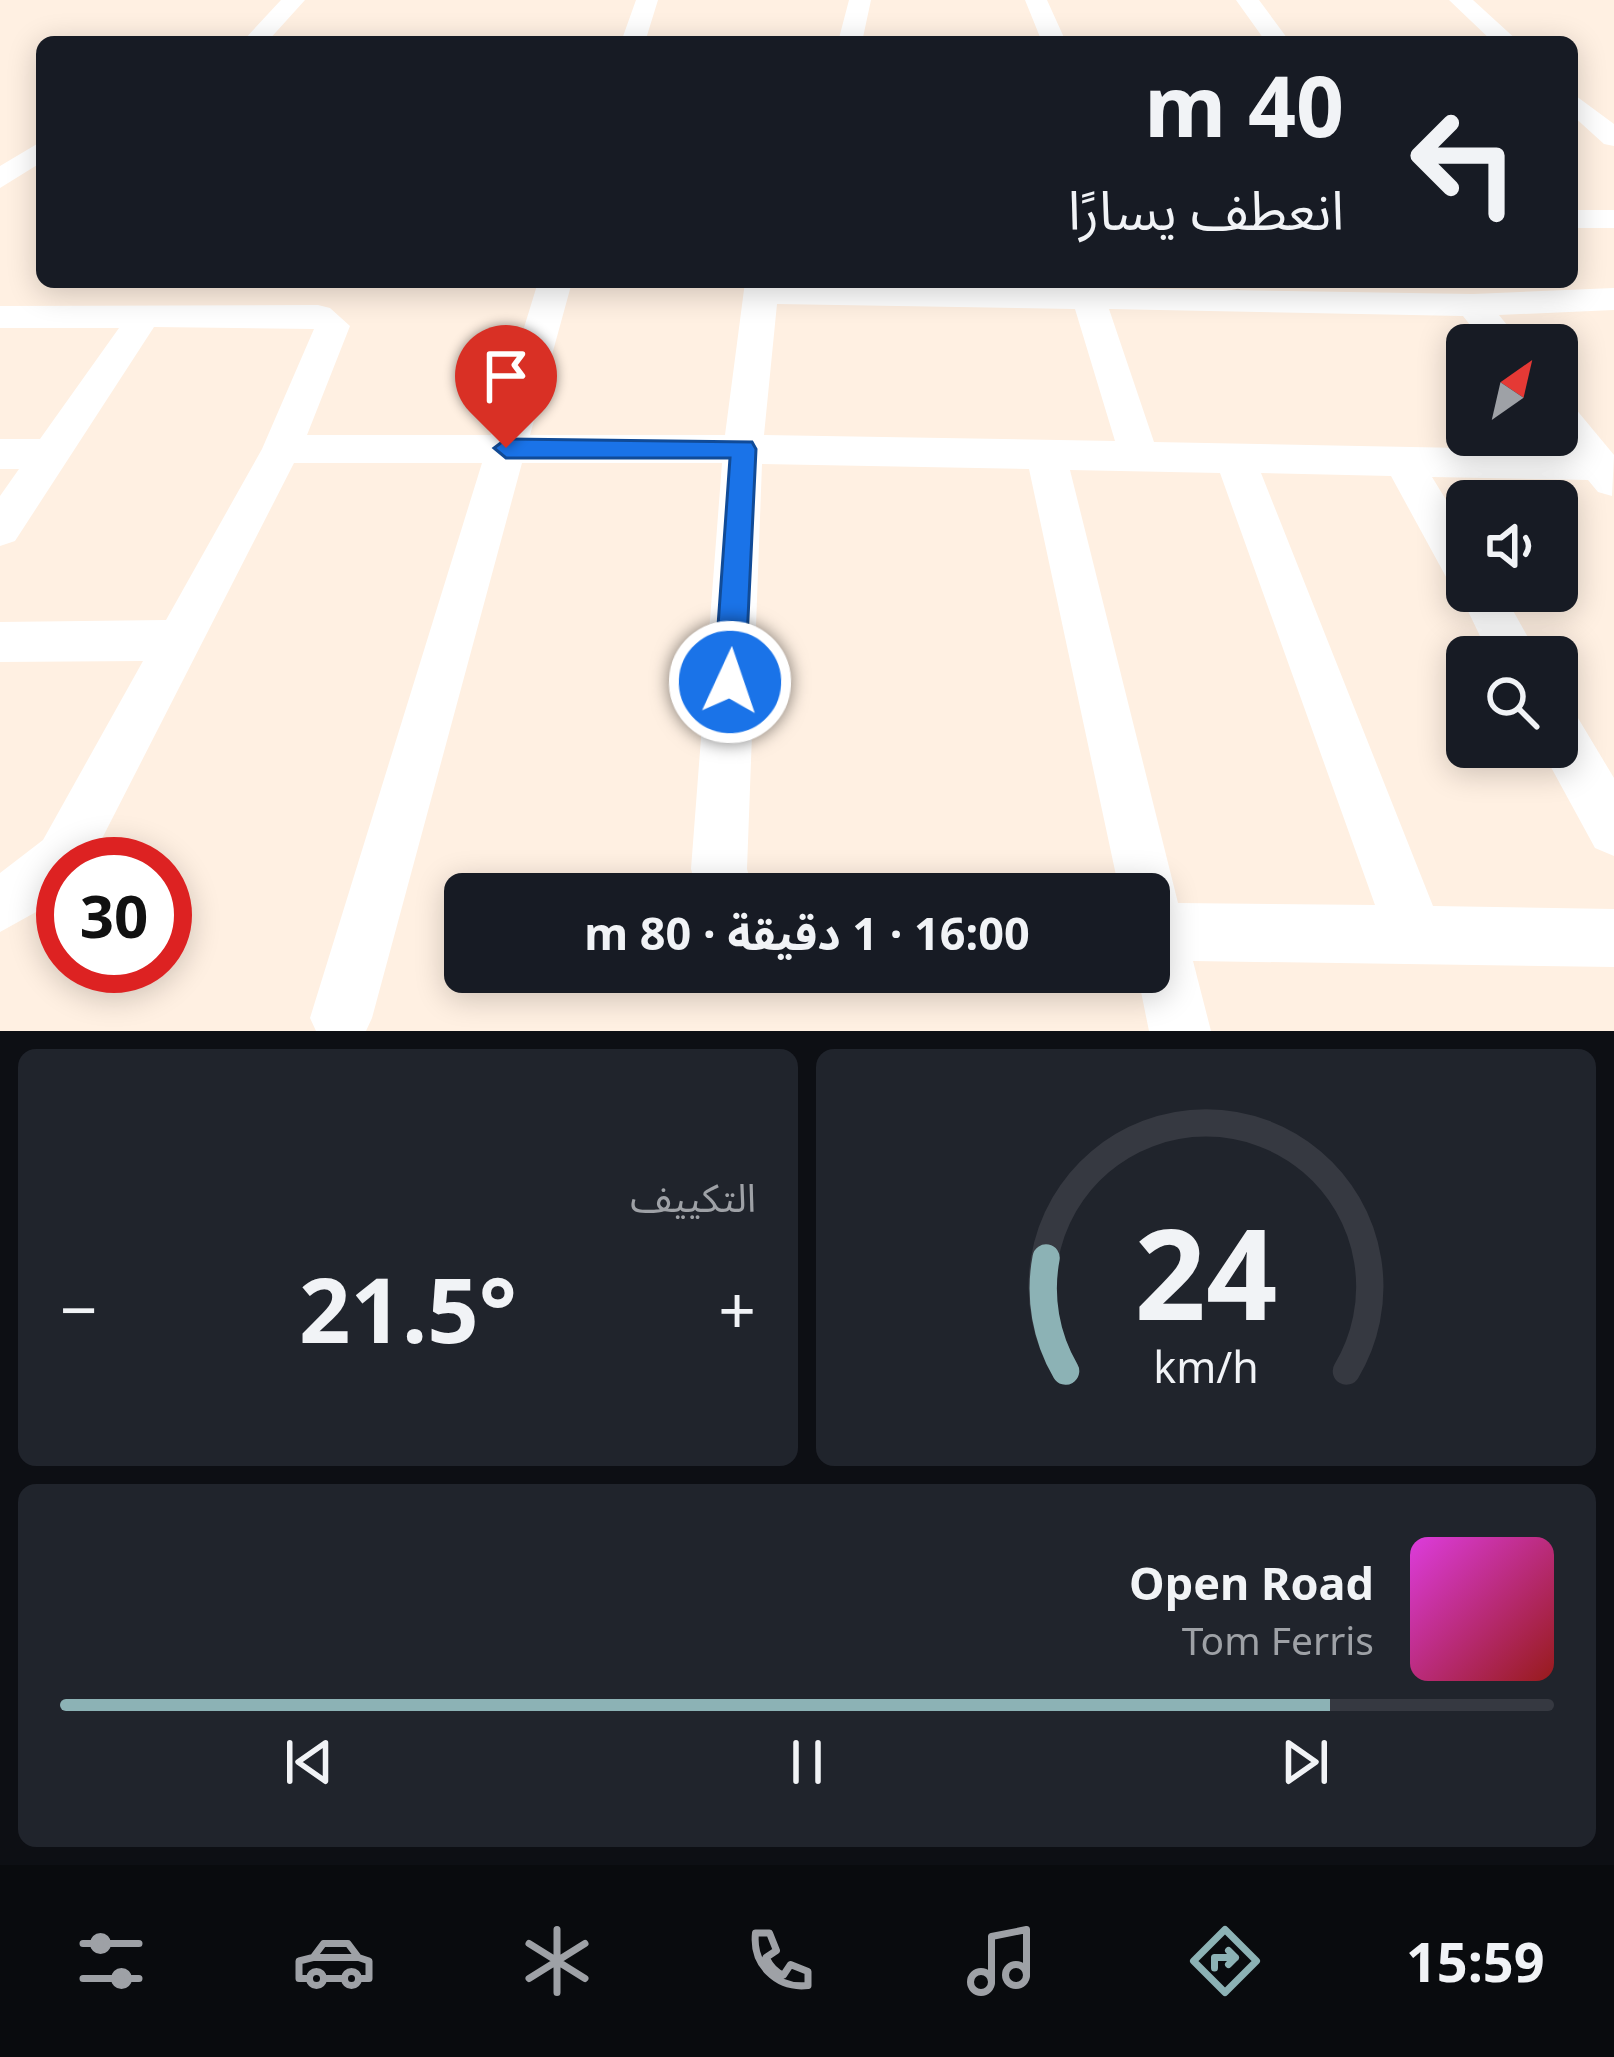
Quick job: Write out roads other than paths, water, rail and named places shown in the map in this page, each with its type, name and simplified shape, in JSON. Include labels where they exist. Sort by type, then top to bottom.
[{"type":"street","points":[[260,36],[294,0]]},
{"type":"street","points":[[635,36],[647,0]]},
{"type":"street","points":[[851,36],[860,0]]},
{"type":"street","points":[[1036,0],[1051,36]]},
{"type":"street","points":[[1247,0],[1274,36]]},
{"type":"street","points":[[1460,0],[1500,36]]},
{"type":"street","points":[[1578,105],[1614,138]]},
{"type":"street","points":[[0,179],[36,152]]},
{"type":"street","points":[[0,190],[36,190]]},
{"type":"street","points":[[1578,219],[1614,219]]},
{"type":"street","points":[[338,1027],[553,288]]},
{"type":"street","points":[[720,873],[743,449],[761,288]]},
{"type":"street","points":[[788,288],[1473,305],[1614,299]]},
{"type":"street","points":[[1088,299],[1139,456]]},
{"type":"street","points":[[1473,305],[1488,324]]},
{"type":"street","points":[[0,316],[318,316],[330,321],[332,333],[282,449],[62,859],[37,884],[0,904]]},
{"type":"street","points":[[0,529],[143,318]]},
{"type":"street","points":[[1578,438],[1607,475]]},
{"type":"street","points":[[282,449],[1046,454],[1403,462],[1607,475]]},
{"type":"street","points":[[0,454],[47,454]]},
{"type":"street","points":[[1046,454],[1141,873]]},
{"type":"street","points":[[1235,458],[1415,935]]},
{"type":"street","points":[[1403,462],[1446,537]]},
{"type":"street","points":[[0,642],[178,640]]},
{"type":"street","points":[[1578,766],[1614,829]]},
{"type":"street","points":[[1170,931],[1614,938]]},
{"type":"street","points":[[1170,993],[1180,1031]]}]
